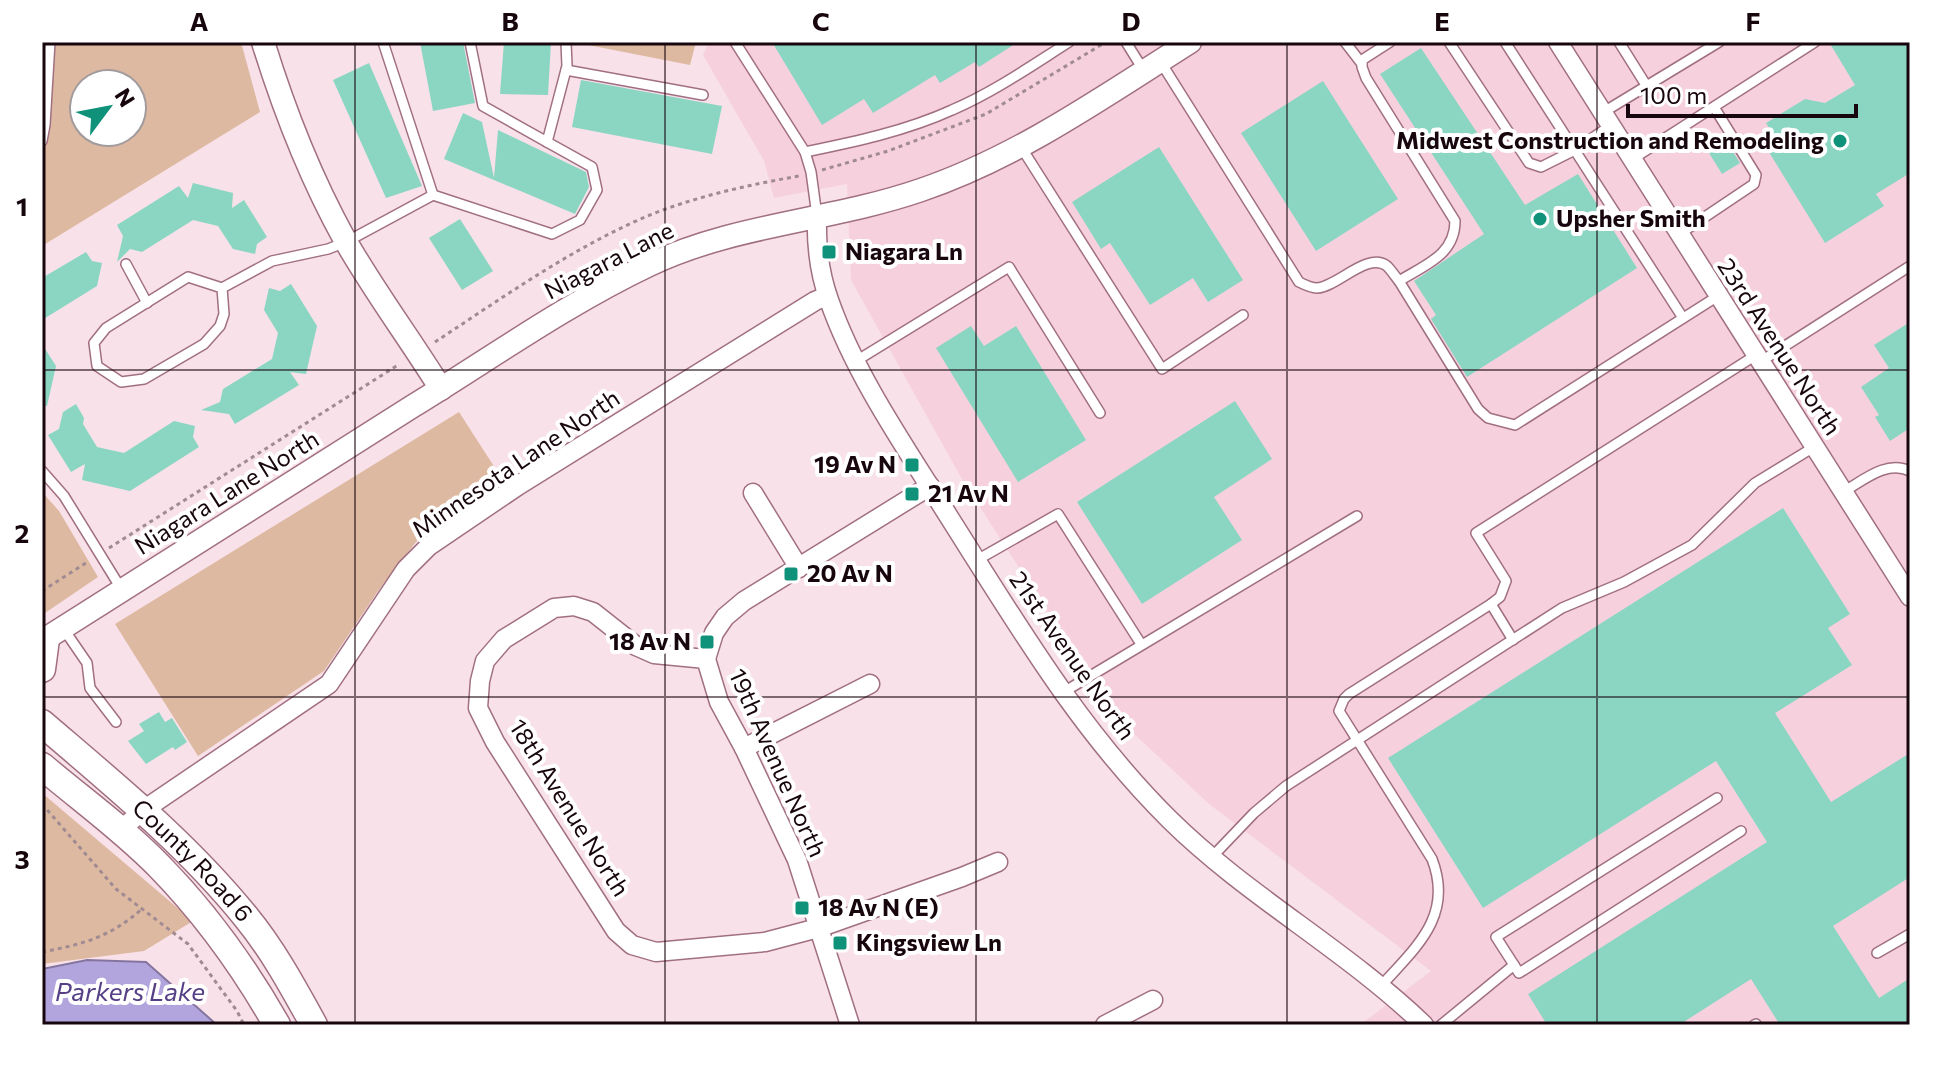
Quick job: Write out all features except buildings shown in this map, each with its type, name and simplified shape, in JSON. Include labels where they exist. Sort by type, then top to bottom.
[{"type":"main road","points":[[42,669],[50,636]]},
{"type":"main road","points":[[42,704],[48,728]]},
{"type":"main road","name":"County Road 6","points":[[48,728],[145,809],[246,916],[274,955],[314,1025]]},
{"type":"main road","name":"County Road 6","points":[[42,766],[158,864],[213,926],[256,987],[277,1025]]},
{"type":"street","points":[[263,42],[279,94],[307,162],[346,242],[441,389]]},
{"type":"street","name":"23rd Avenue North","points":[[1558,42],[1814,447],[1907,585]]},
{"type":"street","points":[[817,216],[918,191],[983,166],[1021,147],[1167,53]]},
{"type":"street","name":"21st Avenue North","points":[[817,216],[816,248],[827,296],[856,361],[930,486],[1062,693],[1123,771],[1171,821],[1212,857],[1361,969],[1424,1025]]},
{"type":"street","name":"Niagara Lane","points":[[441,389],[585,299],[653,263],[711,241],[817,216]]},
{"type":"street","name":"Minnesota Lane North","points":[[119,831],[145,809],[329,684],[406,569],[429,546],[519,485],[827,296]]},
{"type":"street","name":"Niagara Lane North","points":[[50,636],[441,389]]},
{"type":"street","name":"19th Avenue North","points":[[850,1025],[797,860],[719,702],[706,659],[714,633],[725,617],[744,601],[930,486]]},
{"type":"street","points":[[753,493],[799,568]]},
{"type":"street","name":"18th Avenue North","points":[[706,659],[654,654],[636,646],[593,612],[574,606],[554,608],[504,639],[485,661],[478,708],[495,742],[616,931],[632,945],[656,952],[765,942],[818,928],[998,862]]},
{"type":"street","points":[[744,748],[870,684]]},
{"type":"street","points":[[1105,1025],[1153,1000]]},
{"type":"lane","points":[[42,141],[50,42]]},
{"type":"lane","points":[[383,42],[433,195]]},
{"type":"lane","points":[[222,288],[224,314],[220,326],[204,344],[144,379],[121,382],[97,366],[94,343],[106,328],[188,277],[222,288],[272,261],[346,242],[433,195],[552,234],[580,220],[597,190],[592,167],[483,106],[470,42]]},
{"type":"lane","points":[[547,142],[566,70],[566,42]]},
{"type":"lane","points":[[735,42],[805,152],[817,216]]},
{"type":"lane","points":[[805,152],[859,141],[952,110],[997,87],[1069,42]]},
{"type":"lane","points":[[1126,42],[1167,53],[1299,282],[1314,289],[1324,287],[1368,263],[1386,265],[1478,409],[1488,418],[1515,425],[1718,296]]},
{"type":"lane","points":[[1345,42],[1362,64],[1366,78],[1455,221],[1455,236],[1445,251],[1399,281]]},
{"type":"lane","points":[[1362,64],[1362,60],[1390,42]]},
{"type":"lane","points":[[1449,42],[1529,163],[1541,167],[1575,150],[1646,85],[1719,42]]},
{"type":"lane","points":[[1505,42],[1683,318]]},
{"type":"lane","points":[[1619,42],[1646,85]]},
{"type":"lane","points":[[1631,160],[1815,42]]},
{"type":"lane","points":[[566,70],[703,95]]},
{"type":"lane","points":[[1678,235],[1754,184],[1756,175],[1714,107]]},
{"type":"lane","points":[[1021,147],[1162,369],[1243,315]]},
{"type":"lane","points":[[126,264],[147,303]]},
{"type":"lane","points":[[1381,986],[1429,929],[1440,894],[1438,874],[1432,859],[1339,711],[1344,699],[1500,597],[1506,581],[1476,533],[1910,266]]},
{"type":"lane","points":[[856,361],[1009,267],[1100,413]]},
{"type":"lane","points":[[1212,857],[1271,798],[1578,599],[1624,582],[1692,545],[1755,483],[1814,447]]},
{"type":"lane","points":[[1843,492],[1888,467],[1899,466],[1910,471]]},
{"type":"lane","points":[[42,471],[64,496],[122,590]]},
{"type":"lane","points":[[977,560],[1058,514],[1141,644]]},
{"type":"lane","points":[[1062,693],[1357,516]]},
{"type":"lane","points":[[1491,604],[1513,640]]},
{"type":"lane","points":[[50,636],[87,663],[90,688],[116,722]]},
{"type":"lane","points":[[1717,798],[1496,937],[1519,973],[1741,831]]},
{"type":"lane","points":[[1877,953],[1910,934]]},
{"type":"lane","points":[[1441,1025],[1514,965]]},
{"type":"path","points":[[435,342],[589,245],[645,218],[683,204],[888,151],[986,114],[1106,42]]},
{"type":"path","points":[[42,591],[398,365]]},
{"type":"path","points":[[42,804],[116,889],[188,944],[244,1025]]},
{"type":"path","points":[[42,952],[89,943],[124,925],[142,909]]},
{"type":"shaded area","points":[[42,42],[241,42],[260,112],[42,246]]},
{"type":"shaded area","points":[[588,42],[696,42],[690,65],[588,45]]},
{"type":"shaded area","points":[[709,42],[1910,42],[1910,1025],[1360,1025],[1431,971],[1209,804],[1115,716],[963,481],[851,280],[847,184],[774,198],[764,161],[703,55]]},
{"type":"shaded area","points":[[459,412],[504,482],[416,542],[378,591],[324,671],[198,756],[115,624]]},
{"type":"shaded area","points":[[42,492],[59,511],[98,577],[42,615]]},
{"type":"shaded area","points":[[42,793],[193,921],[144,951],[42,964]]},
{"type":"water","name":"Parkers Lake","points":[[87,960],[146,962],[217,1025],[42,1025],[42,969]]},
{"type":"place","name":"Midwest Construction and Remodeling","points":[[1840,141]]},
{"type":"place","name":"Upsher Smith","points":[[1540,219]]},
{"type":"place","name":"Niagara Ln","points":[[829,252]]},
{"type":"place","name":"19 Av N","points":[[912,465]]},
{"type":"place","name":"21 Av N","points":[[912,494]]},
{"type":"place","name":"20 Av N","points":[[791,574]]},
{"type":"place","name":"18 Av N","points":[[707,642]]},
{"type":"place","name":"18 Av N (E)","points":[[802,908]]},
{"type":"place","name":"Kingsview Ln","points":[[840,943]]}]
